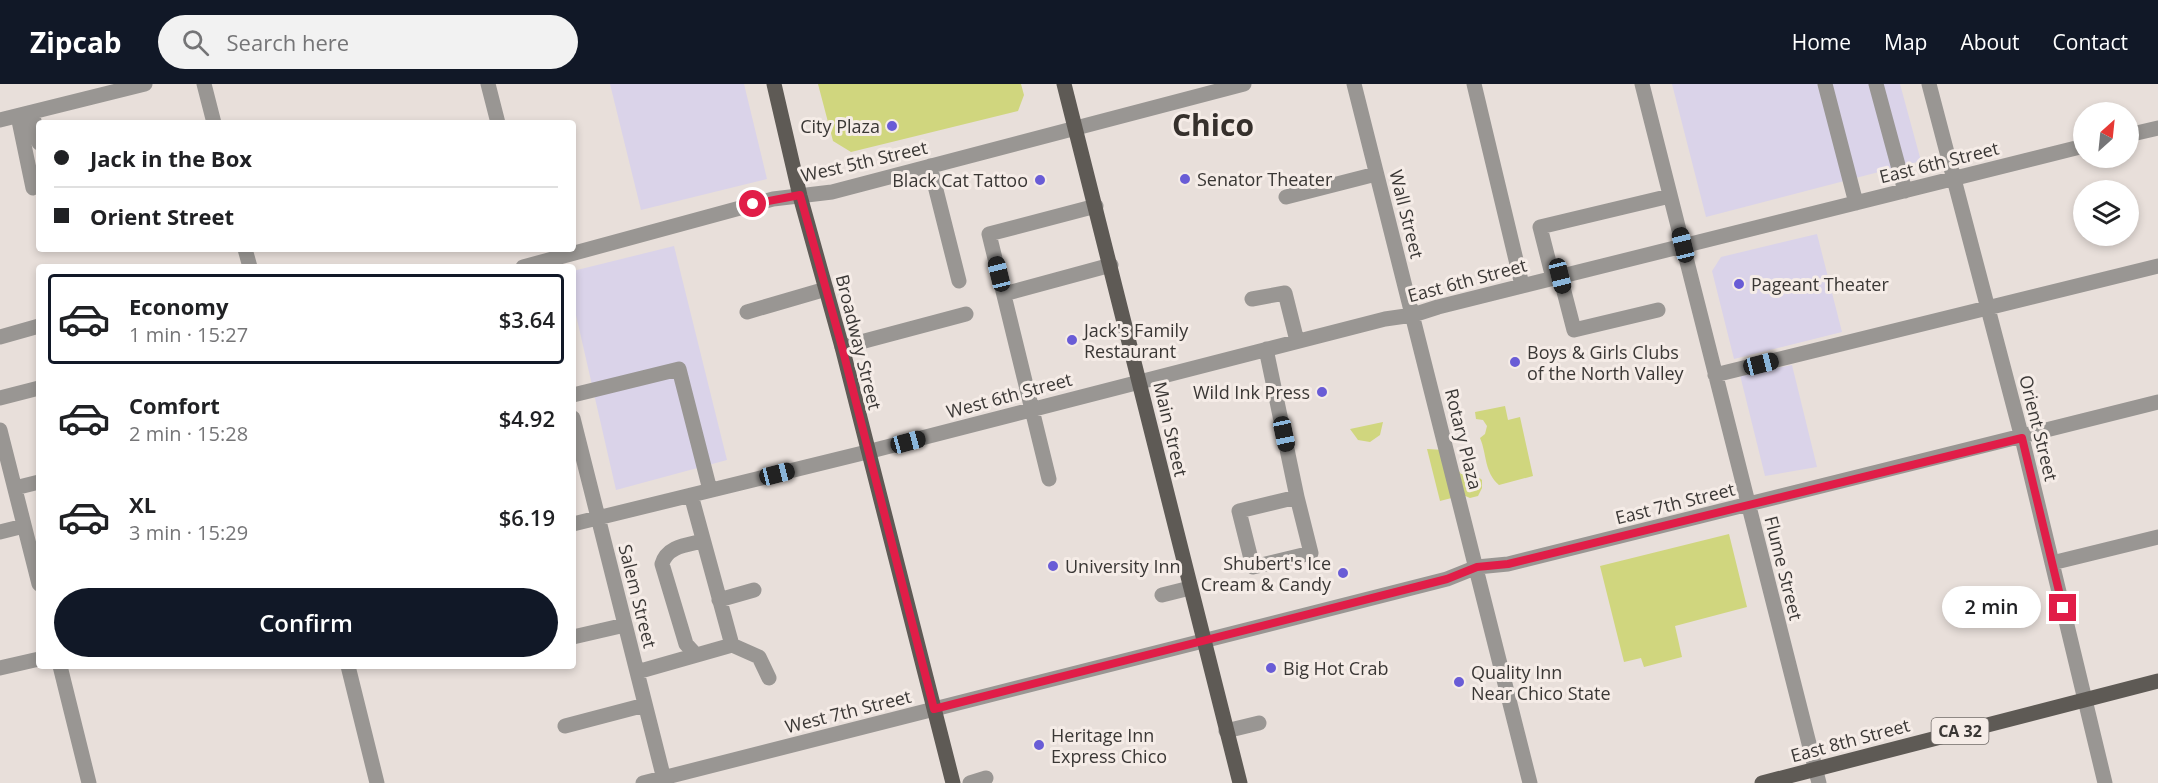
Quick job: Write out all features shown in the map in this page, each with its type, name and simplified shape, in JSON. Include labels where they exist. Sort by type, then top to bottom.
[{"type":"main road","name":"Broadway Street","points":[[774,84],[800,195],[842,347],[867,453],[953,783]]},
{"type":"main road","name":"Main Street","points":[[1064,84],[1140,381],[1202,641],[1240,783]]},
{"type":"main road","name":"East 8th Street","points":[[1762,783],[1817,776],[2085,698],[2158,681]]},
{"type":"street","points":[[0,120],[145,84]]},
{"type":"street","points":[[204,84],[213,120]]},
{"type":"street","points":[[488,84],[497,120]]},
{"type":"street","name":"West 5th Street","points":[[576,250],[773,199],[834,191],[1244,84]]},
{"type":"street","name":"Wall Street","points":[[1354,84],[1423,354]]},
{"type":"street","points":[[1474,84],[1522,285]]},
{"type":"street","name":"Flume Street","points":[[1642,84],[1817,776]]},
{"type":"street","points":[[1825,84],[1856,202]]},
{"type":"street","points":[[1876,84],[1905,191]]},
{"type":"street","name":"Orient Street","points":[[1929,84],[2022,438],[2105,783]]},
{"type":"street","points":[[25,114],[36,137]]},
{"type":"street","points":[[25,114],[33,188]]},
{"type":"street","points":[[2139,132],[2158,128]]},
{"type":"street","name":"East 6th Street","points":[[1140,381],[1297,341],[1413,315],[1522,285],[2073,149]]},
{"type":"street","points":[[930,166],[959,281]]},
{"type":"street","points":[[1286,197],[1376,174]]},
{"type":"street","points":[[1658,310],[1574,330],[1540,227],[1670,196]]},
{"type":"street","points":[[1049,479],[989,234],[1096,206]]},
{"type":"street","name":"West 5th Street","points":[[530,262],[569,252]]},
{"type":"street","points":[[1004,294],[1111,265]]},
{"type":"street","points":[[1715,375],[2158,266]]},
{"type":"street","points":[[747,312],[826,289]]},
{"type":"street","points":[[1252,299],[1285,293],[1297,341]]},
{"type":"street","points":[[842,347],[966,314]]},
{"type":"street","points":[[0,337],[36,327]]},
{"type":"street","points":[[1266,349],[1311,554],[1253,567],[1239,511],[1297,497]]},
{"type":"street","name":"Rotary Plaza","points":[[1423,354],[1477,567]]},
{"type":"street","points":[[576,394],[680,369],[710,490]]},
{"type":"street","name":"West 6th Street","points":[[576,523],[867,453],[1140,381]]},
{"type":"street","points":[[0,398],[36,389]]},
{"type":"street","name":"East 7th Street","points":[[1202,641],[1447,579],[1477,567],[1508,564],[1748,506],[2158,402]]},
{"type":"street","points":[[0,430],[24,526],[35,555]]},
{"type":"street","name":"Salem Street","points":[[576,430],[664,780]]},
{"type":"street","points":[[15,488],[36,483]]},
{"type":"street","points":[[691,495],[732,645]]},
{"type":"street","points":[[0,532],[24,526]]},
{"type":"street","points":[[2052,563],[2158,537]]},
{"type":"street","points":[[696,656],[686,644],[662,564],[664,555],[674,549],[703,540]]},
{"type":"street","points":[[1477,567],[1530,783]]},
{"type":"street","points":[[1162,595],[1190,588]]},
{"type":"street","points":[[719,600],[754,590]]},
{"type":"street","points":[[576,636],[625,625]]},
{"type":"street","name":"West 7th Street","points":[[642,783],[664,780],[1202,641]]},
{"type":"street","points":[[637,672],[732,645],[759,657],[769,678]]},
{"type":"street","points":[[0,668],[36,660]]},
{"type":"street","points":[[61,669],[89,783]]},
{"type":"street","points":[[349,669],[377,783]]},
{"type":"street","points":[[565,726],[645,705]]},
{"type":"street","points":[[1226,731],[1259,723]]},
{"type":"street","points":[[970,783],[986,778]]},
{"type":"shaded area","points":[[610,84],[744,84],[767,179],[641,210]]},
{"type":"shaded area","points":[[1672,84],[1900,84],[1921,161],[1706,217]]},
{"type":"shaded area","points":[[1817,234],[1842,332],[1734,359],[1712,271],[1721,257]]},
{"type":"shaded area","points":[[674,246],[728,464],[727,460],[616,490],[576,315],[576,270]]},
{"type":"shaded area","points":[[1792,365],[1817,467],[1765,476],[1740,375]]},
{"type":"green space","name":"City Plaza","points":[[818,84],[1021,84],[1024,95],[1018,111],[851,152],[833,141]]},
{"type":"green space","points":[[1505,406],[1508,420],[1520,417],[1533,476],[1499,485],[1488,469],[1480,438],[1485,434],[1487,426],[1483,420],[1476,419],[1475,412]]},
{"type":"green space","points":[[1383,422],[1380,435],[1370,442],[1358,440],[1350,429]]},
{"type":"green space","points":[[1427,449],[1444,450],[1461,474],[1476,475],[1482,480],[1482,488],[1478,496],[1470,498],[1463,495],[1440,501]]},
{"type":"green space","points":[[1729,534],[1747,607],[1675,626],[1682,657],[1644,667],[1641,658],[1624,662],[1600,566]]},
{"type":"place","name":"City Plaza","points":[[892,126]]},
{"type":"place","name":"Senator Theater","points":[[1185,179]]},
{"type":"place","name":"Black Cat Tattoo","points":[[1040,180]]},
{"type":"place","name":"Pageant Theater","points":[[1739,284]]},
{"type":"place","name":"Jack's Family Restaurant","points":[[1072,340]]},
{"type":"place","name":"Boys & Girls Clubs of the North Valley","points":[[1515,362]]},
{"type":"place","name":"Wild Ink Press","points":[[1322,392]]},
{"type":"place","name":"University Inn","points":[[1053,566]]},
{"type":"place","name":"Shubert's Ice Cream & Candy","points":[[1343,573]]},
{"type":"place","name":"Big Hot Crab","points":[[1271,668]]},
{"type":"place","name":"Quality Inn Near Chico State","points":[[1459,682]]},
{"type":"place","name":"Heritage Inn Express Chico","points":[[1039,745]]},
{"type":"district","name":"Chico","points":[[1213,124]]},
{"type":"route","points":[[753,204],[800,195],[842,347],[867,453],[934,709],[1447,579],[1477,567],[1508,564],[2022,438],[2063,608]]}]
